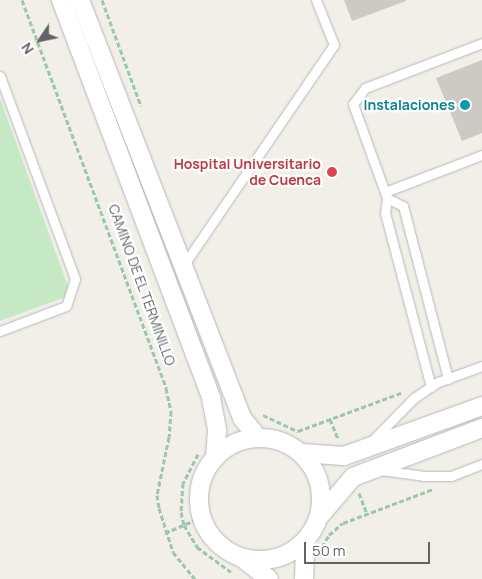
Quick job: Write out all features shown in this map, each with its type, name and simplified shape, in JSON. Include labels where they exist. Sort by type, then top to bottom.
[{"type":"street","points":[[61,0],[209,392],[217,430],[207,454],[201,486],[202,517],[218,543],[238,555],[270,579]]},
{"type":"street","points":[[80,0],[242,418],[258,438]]},
{"type":"street","points":[[301,454],[330,458],[363,450],[482,406]]},
{"type":"street","points":[[238,555],[269,559],[285,555],[305,541],[318,519],[352,477],[482,428]]},
{"type":"street","points":[[207,454],[235,443],[258,438],[284,443],[301,454],[318,480],[321,495],[318,519]]},
{"type":"street","points":[[304,579],[305,541]]},
{"type":"lane","points":[[183,266],[334,45],[316,0]]},
{"type":"lane","points":[[431,386],[385,213],[386,195],[353,104],[365,88],[482,43]]},
{"type":"lane","points":[[0,76],[75,280],[66,306],[0,331]]},
{"type":"lane","points":[[386,195],[482,155]]},
{"type":"lane","points":[[386,195],[403,206],[448,378]]},
{"type":"lane","points":[[363,450],[414,398],[431,386],[482,366]]},
{"type":"lane","points":[[373,469],[424,476],[451,476],[482,464]]},
{"type":"path","name":"CAMINO DE EL TERMINILLO","points":[[22,0],[166,388],[171,411],[169,438],[157,495],[165,533],[173,552],[196,579]]},
{"type":"path","points":[[102,0],[143,111]]},
{"type":"path","points":[[258,411],[269,420],[298,431],[406,391]]},
{"type":"path","points":[[207,454],[183,484],[181,512],[184,525],[197,546],[234,573]]},
{"type":"path","points":[[320,552],[329,535],[344,523],[438,487]]},
{"type":"path","points":[[165,533],[202,517]]},
{"type":"green space","points":[[0,98],[71,295],[0,321]]},
{"type":"building","points":[[344,0],[406,0],[406,1],[352,21]]},
{"type":"building","name":"Instalaciones","points":[[482,60],[482,133],[462,141],[436,78]]},
{"type":"place","name":"Instalaciones","points":[[465,105]]},
{"type":"place","name":"Hospital Universitario de Cuenca","points":[[332,172]]}]
